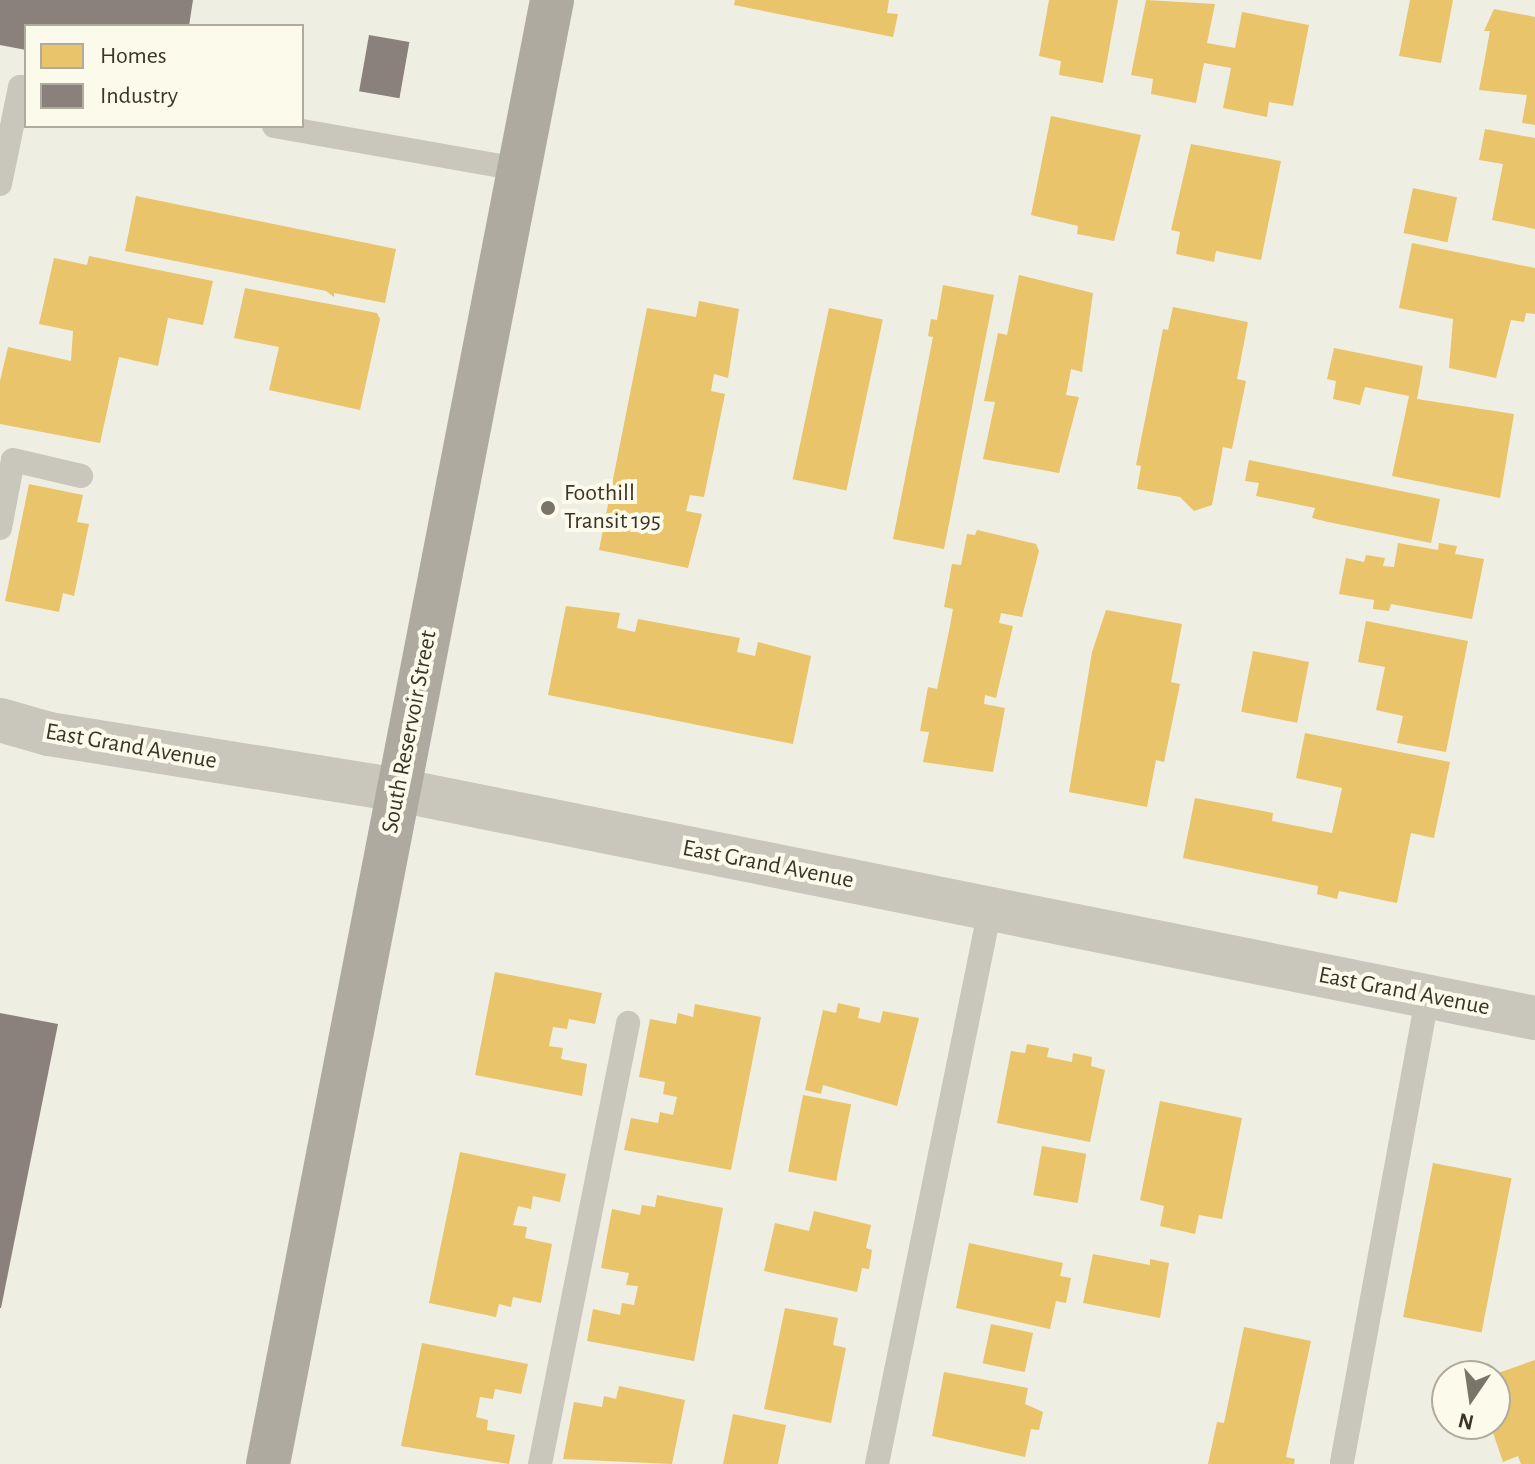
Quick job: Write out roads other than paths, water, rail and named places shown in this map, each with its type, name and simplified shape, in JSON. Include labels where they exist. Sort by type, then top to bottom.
[{"type":"main road","name":"South Reservoir Street","points":[[268,1464],[552,0]]},
{"type":"street","name":"East Grand Avenue","points":[[0,720],[49,734],[398,790],[1535,1018]]},
{"type":"lane","points":[[0,184],[20,87],[24,87]]},
{"type":"lane","points":[[285,128],[517,169]]},
{"type":"lane","points":[[0,528],[13,460],[81,476]]},
{"type":"lane","points":[[877,1464],[990,909]]},
{"type":"lane","points":[[1342,1462],[1427,997]]},
{"type":"lane","points":[[540,1464],[628,1023]]},
{"type":"place","name":"Foothill Transit 195","points":[[548,508]]}]
